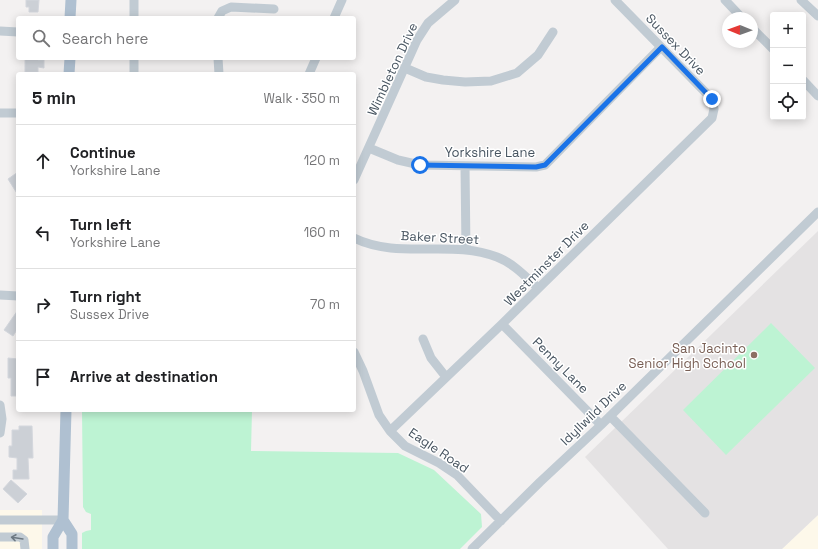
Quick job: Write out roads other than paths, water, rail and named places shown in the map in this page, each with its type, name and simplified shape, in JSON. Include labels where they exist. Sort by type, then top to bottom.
[{"type":"main road","points":[[70,16],[71,0]]},
{"type":"main road","points":[[70,60],[70,72]]},
{"type":"main road","points":[[53,549],[53,537],[63,520],[66,412]]},
{"type":"main road","points":[[63,520],[72,534],[72,549]]},
{"type":"street","points":[[134,0],[134,16]]},
{"type":"street","points":[[335,16],[342,0]]},
{"type":"street","name":"Wimbleton Drive","points":[[356,176],[417,40],[428,23],[455,0]]},
{"type":"street","name":"Sussex Drive","points":[[615,0],[712,99],[714,109]]},
{"type":"street","points":[[725,0],[736,12]]},
{"type":"street","points":[[801,0],[818,16]]},
{"type":"street","points":[[219,16],[222,11],[231,8],[274,9]]},
{"type":"street","points":[[0,31],[16,32]]},
{"type":"street","points":[[405,68],[426,77],[443,80],[465,82],[491,81],[517,73],[538,56],[553,32]]},
{"type":"street","points":[[758,34],[772,48]]},
{"type":"street","name":"Yorkshire Lane","points":[[369,148],[398,160],[420,165],[536,167],[545,165],[662,47]]},
{"type":"street","points":[[134,60],[134,72]]},
{"type":"street","points":[[218,60],[219,72]]},
{"type":"street","points":[[310,72],[315,60]]},
{"type":"street","points":[[806,83],[818,96]]},
{"type":"street","name":"Westminster Drive","points":[[390,431],[502,324],[712,118],[714,109]]},
{"type":"street","points":[[0,113],[16,113]]},
{"type":"street","points":[[465,166],[466,250]]},
{"type":"street","name":"Idyllwild Drive","points":[[472,549],[818,212]]},
{"type":"street","name":"Baker Street","points":[[356,239],[377,246],[396,249],[466,250],[482,252],[498,257],[517,269],[538,288]]},
{"type":"street","points":[[0,295],[16,296]]},
{"type":"street","name":"Penny Lane","points":[[502,324],[601,424]]},
{"type":"street","points":[[423,339],[431,358],[446,377]]},
{"type":"street","name":"Eagle Road","points":[[356,356],[379,415],[390,431],[405,446],[457,474],[501,520]]},
{"type":"street","points":[[0,405],[2,419],[0,433]]},
{"type":"street","points":[[610,416],[705,513]]},
{"type":"street","points":[[0,520],[63,520]]},
{"type":"street","points":[[0,537],[20,537],[24,540],[25,549]]},
{"type":"place","name":"San Jacinto Senior High School","points":[[754,355]]}]
